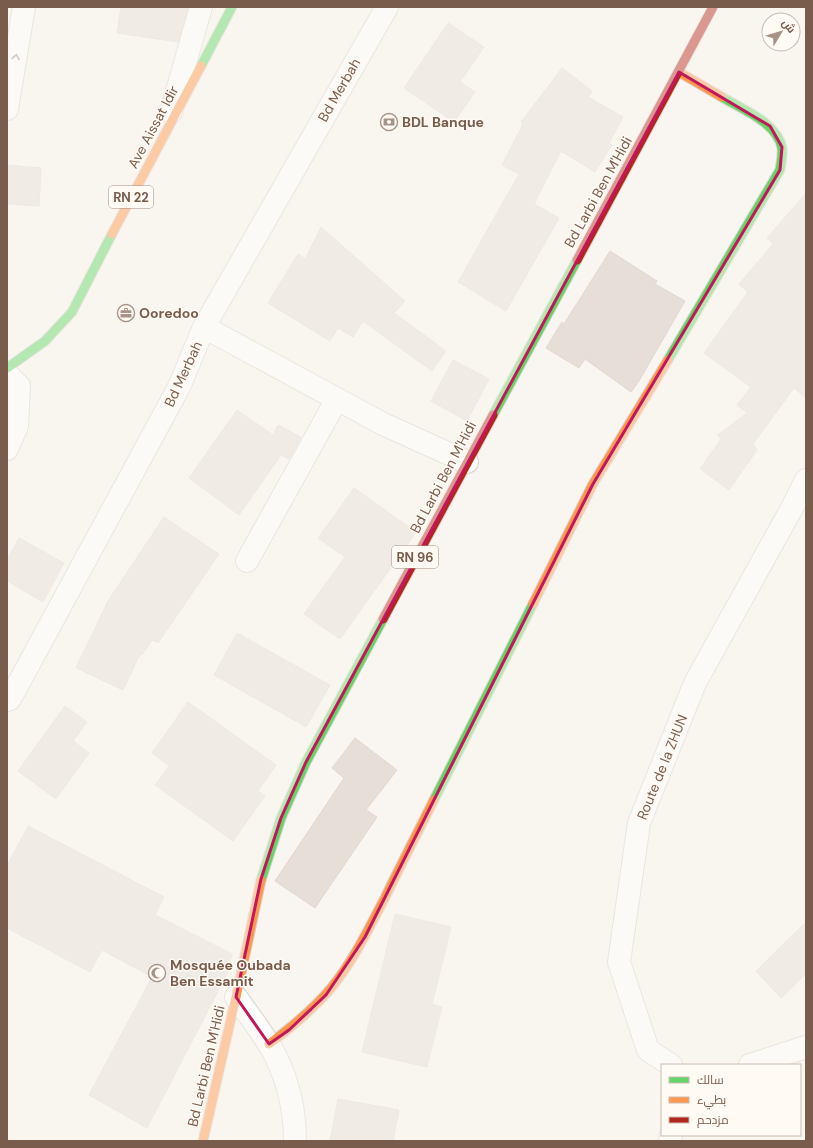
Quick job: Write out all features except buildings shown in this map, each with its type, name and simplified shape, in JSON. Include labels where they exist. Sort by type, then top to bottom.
[{"type":"main road","name":"Ave Aissat Idir","points":[[7,368],[44,341],[72,312],[94,266],[232,7]]},
{"type":"main road","name":"Bd Larbi Ben M'Hidi","points":[[203,1141],[261,879],[282,818],[309,755],[714,7]]},
{"type":"main road","points":[[268,1044],[289,1030],[308,1014],[326,995],[341,976],[365,937],[593,484],[780,170],[783,159],[782,147],[770,126],[678,72]]},
{"type":"street","points":[[7,110],[24,7]]},
{"type":"street","points":[[164,134],[201,7]]},
{"type":"street","name":"Bd Merbah","points":[[7,700],[10,699],[14,692],[179,387],[204,327],[387,7]]},
{"type":"street","points":[[204,327],[383,424],[467,462]]},
{"type":"street","points":[[7,374],[19,386],[17,426],[7,449]]},
{"type":"street","points":[[246,562],[336,398]]},
{"type":"street","name":"Route de la ZHUN","points":[[670,1064],[648,1050],[619,962],[639,823],[695,683],[806,480]]},
{"type":"street","points":[[236,997],[268,1044],[286,1082],[295,1126],[295,1141]]},
{"type":"street","points":[[753,1064],[806,1048]]},
{"type":"highlighted area","points":[[679,72],[770,126],[782,147],[780,170],[593,484],[365,937],[326,995],[289,1030],[269,1044],[236,997],[261,879],[281,818],[306,762]]},
{"type":"traffic: fast","points":[[201,66],[232,7]]},
{"type":"traffic: fast","points":[[668,360],[780,170],[782,148],[774,131],[767,124],[749,112],[722,97]]},
{"type":"traffic: fast","points":[[7,368],[45,341],[72,312],[112,234]]},
{"type":"traffic: fast","points":[[493,415],[577,260]]},
{"type":"traffic: fast","points":[[434,800],[533,604]]},
{"type":"traffic: fast","points":[[261,880],[281,818],[306,762],[383,619]]},
{"type":"traffic: slow","points":[[112,234],[201,66]]},
{"type":"traffic: slow","points":[[679,72],[722,97]]},
{"type":"traffic: slow","points":[[533,604],[593,484],[668,360]]},
{"type":"traffic: slow","points":[[269,1044],[318,1003],[340,977],[361,944],[434,800]]},
{"type":"traffic: slow","points":[[203,1141],[261,880]]},
{"type":"traffic: jam","points":[[577,260],[713,7]]},
{"type":"traffic: jam","points":[[383,619],[493,415]]},
{"type":"place","name":"BDL Banque","points":[[389,122]]},
{"type":"place","name":"Ooredoo","points":[[126,313]]},
{"type":"place","name":"Mosquée Oubada Ben Essamit","points":[[157,973]]}]
